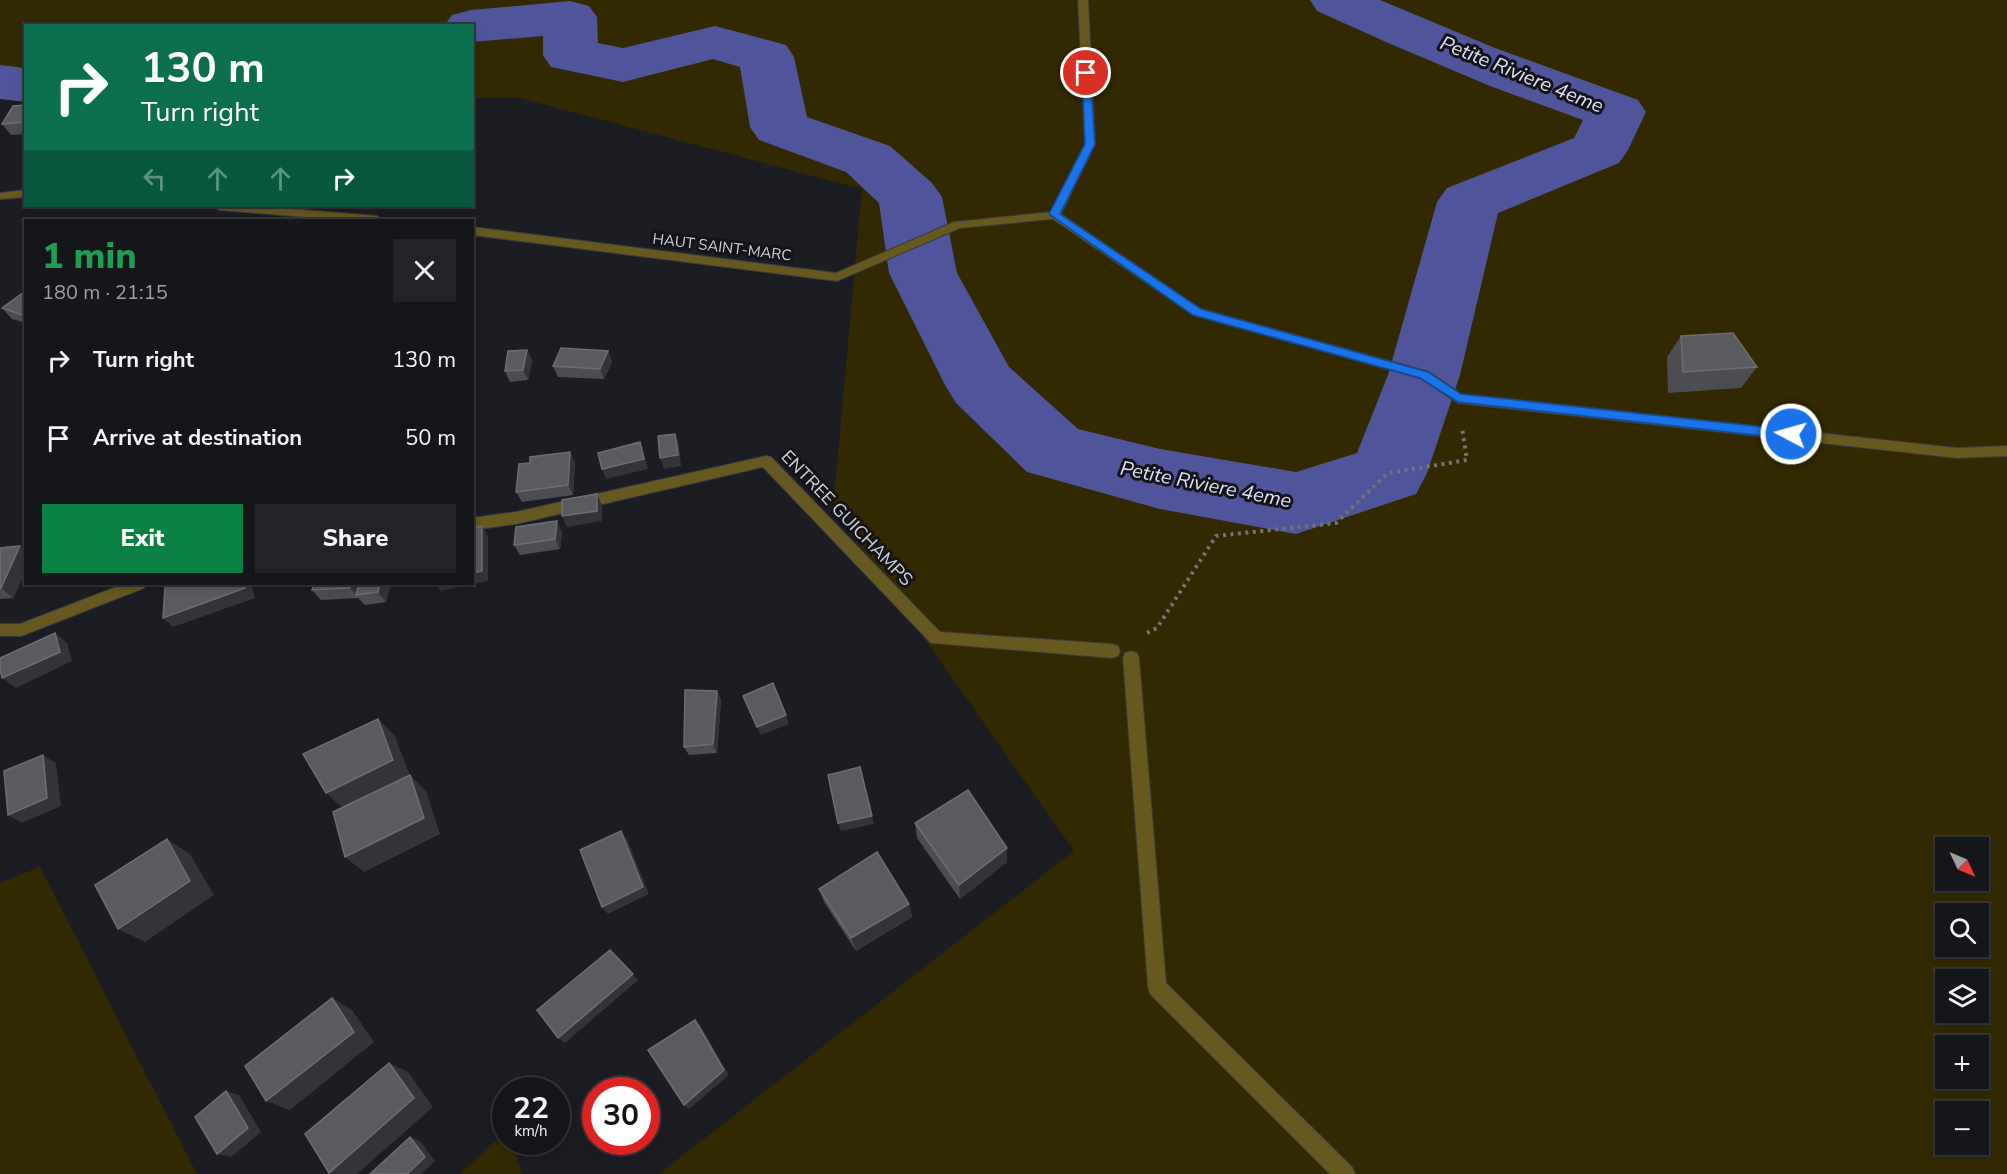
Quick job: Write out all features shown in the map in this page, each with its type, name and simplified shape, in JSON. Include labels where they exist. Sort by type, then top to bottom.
[{"type":"street","points":[[1083,0],[1090,144],[1054,214],[1197,312],[1424,375],[1458,398],[1957,453],[2007,450]]},
{"type":"street","points":[[0,196],[24,193]]},
{"type":"street","points":[[230,207],[366,219]]},
{"type":"street","name":"HAUT SAINT-MARC","points":[[474,231],[837,277],[958,225],[1054,214]]},
{"type":"street","name":"ENTREE GUICHAMPS","points":[[474,524],[516,518],[766,461],[936,638],[1112,651]]},
{"type":"street","points":[[0,630],[21,630],[136,585]]},
{"type":"street","points":[[1131,658],[1158,987],[1345,1174]]},
{"type":"path","points":[[1112,651],[1157,628],[1216,536],[1336,523],[1388,473],[1467,460],[1458,398]]},
{"type":"shaded area","points":[[0,0],[2007,0],[2007,1174],[659,1174],[1074,851],[833,509],[862,189],[520,98],[474,98],[474,24],[24,24],[24,99],[0,99]]},
{"type":"shaded area","points":[[40,867],[197,1174],[0,1174],[0,883]]},
{"type":"shaded area","points":[[492,1144],[492,1155],[516,1155],[522,1174],[460,1174]]},
{"type":"building","points":[[24,105],[24,122],[2,124],[13,106]]},
{"type":"building","points":[[24,292],[24,316],[2,308]]},
{"type":"building","points":[[1733,333],[1757,367],[1683,372],[1681,336]]},
{"type":"building","points":[[561,348],[608,351],[600,369],[553,366]]},
{"type":"building","points":[[527,350],[523,370],[505,371],[508,351]]},
{"type":"building","points":[[675,434],[678,455],[660,458],[658,436]]},
{"type":"building","points":[[640,442],[644,459],[602,469],[598,453]]},
{"type":"building","points":[[570,452],[568,485],[516,492],[519,464],[530,463],[530,457]]},
{"type":"building","points":[[597,494],[597,511],[562,516],[562,500]]},
{"type":"building","points":[[557,521],[555,539],[514,545],[516,527]]},
{"type":"building","points":[[482,526],[482,571],[474,573],[474,528]]},
{"type":"building","points":[[20,546],[1,588],[0,588],[0,548]]},
{"type":"building","points":[[244,585],[245,588],[163,618],[165,587]]},
{"type":"building","points":[[314,585],[352,585],[350,588],[312,590]]},
{"type":"building","points":[[359,585],[380,585],[378,592],[356,595]]},
{"type":"building","points":[[55,633],[60,652],[2,678],[0,658]]},
{"type":"building","points":[[773,683],[786,715],[757,727],[743,696]]},
{"type":"building","points":[[685,690],[717,691],[713,744],[684,747]]},
{"type":"building","points":[[378,719],[393,760],[326,793],[303,754]]},
{"type":"building","points":[[43,755],[47,798],[8,815],[4,771]]},
{"type":"building","points":[[860,767],[872,816],[838,823],[828,775]]},
{"type":"building","points":[[410,775],[424,818],[345,857],[333,812]]},
{"type":"building","points":[[968,790],[1007,848],[959,885],[915,823]]},
{"type":"building","points":[[621,831],[643,887],[602,907],[580,850]]},
{"type":"building","points":[[167,839],[190,881],[118,929],[95,885]]},
{"type":"building","points":[[877,852],[909,904],[851,938],[819,889]]},
{"type":"building","points":[[610,950],[633,974],[558,1038],[537,1010]]},
{"type":"building","points":[[332,998],[354,1032],[266,1101],[245,1066]]},
{"type":"building","points":[[695,1020],[724,1070],[684,1105],[648,1050]]},
{"type":"building","points":[[389,1063],[414,1098],[329,1173],[305,1134]]},
{"type":"building","points":[[226,1091],[248,1128],[217,1154],[195,1117]]},
{"type":"building","points":[[410,1137],[425,1157],[407,1174],[370,1174]]},
{"type":"waterway","name":"Petite Riviere 4eme","points":[[474,26],[570,17],[571,55],[623,65],[715,42],[766,57],[780,127],[868,159],[910,197],[923,273],[982,385],[1054,452],[1160,479],[1296,503],[1388,473],[1424,375],[1469,202],[1598,150],[1617,112],[1475,60],[1336,0]]},
{"type":"waterway","points":[[0,82],[24,85]]},
{"type":"route","points":[[1086,73],[1090,144],[1054,214],[1197,312],[1424,375],[1458,398],[1791,434]]}]
